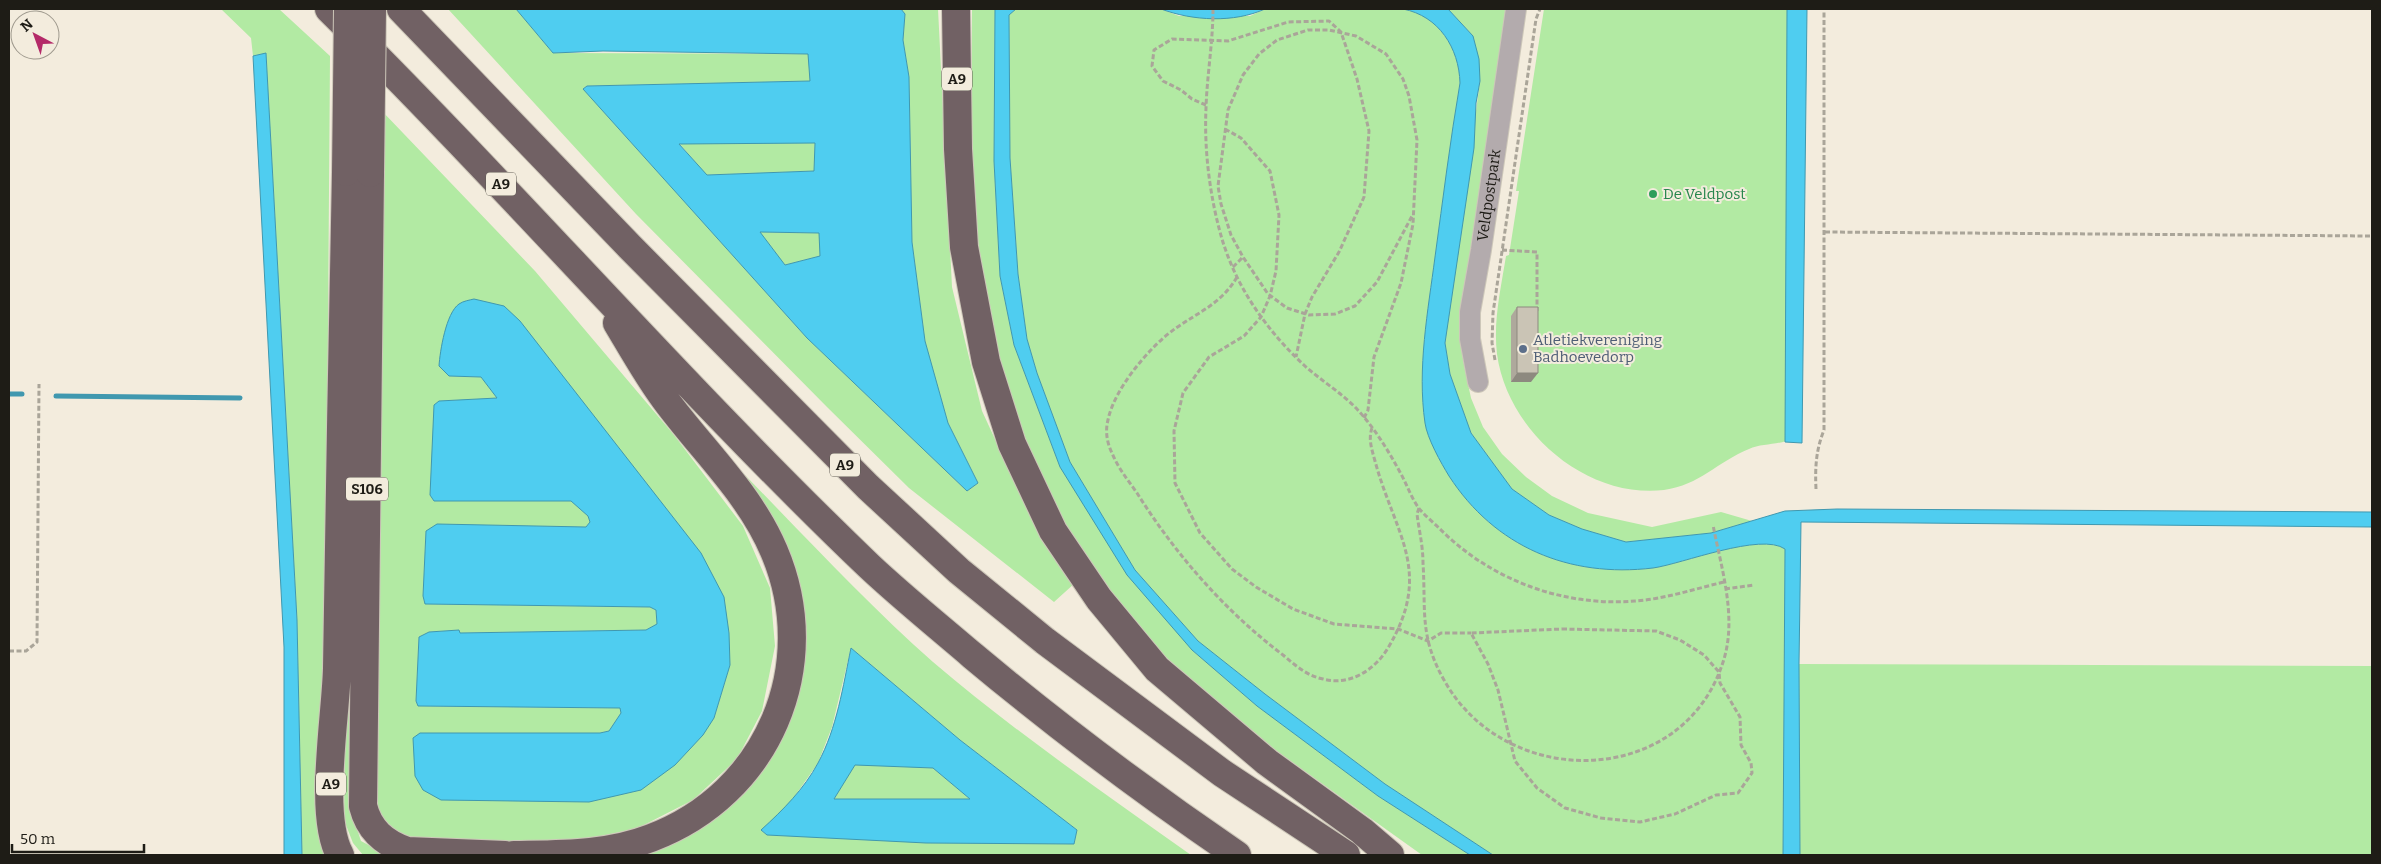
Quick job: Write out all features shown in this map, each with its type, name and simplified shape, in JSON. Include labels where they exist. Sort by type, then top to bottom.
[{"type":"highway","name":"A9","points":[[330,9],[418,97],[741,438],[871,567],[1026,700],[1146,792],[1237,855]]},
{"type":"highway","name":"S106","points":[[348,9],[358,172],[363,806]]},
{"type":"highway","name":"S106","points":[[334,711],[358,172],[372,9]]},
{"type":"highway","name":"A9","points":[[401,9],[630,247],[868,488],[959,571],[1052,647],[1222,774],[1346,855]]},
{"type":"highway","name":"A9","points":[[956,9],[958,149],[965,257],[986,362],[1012,444],[1053,531],[1099,599],[1157,668],[1267,762],[1362,831],[1390,855]]},
{"type":"highway","name":"A9","points":[[514,855],[581,854],[619,848],[651,839],[694,817],[729,790],[746,771],[779,712],[787,689],[791,666],[789,597],[774,550],[764,530],[753,510],[722,468],[664,399],[584,271]]},
{"type":"highway","name":"A9","points":[[334,711],[331,757],[331,829],[340,855]]},
{"type":"highway","name":"A9","points":[[363,806],[366,819],[372,830],[398,848],[407,851],[505,855]]},
{"type":"street","name":"Veldpostpark","points":[[1478,382],[1470,339],[1470,312],[1482,250],[1516,9]]},
{"type":"path","points":[[1213,9],[1213,30],[1206,105],[1212,186],[1219,227],[1233,267],[1261,317],[1296,358],[1345,399],[1372,428],[1385,445],[1419,508],[1459,547],[1485,565],[1526,586],[1562,596],[1599,602],[1635,601],[1724,582]]},
{"type":"path","name":"Veldpostpark","points":[[1495,362],[1492,343],[1493,313],[1535,29],[1540,9]]},
{"type":"path","points":[[1816,489],[1815,466],[1818,445],[1824,430],[1824,9]]},
{"type":"path","points":[[1206,105],[1192,99],[1181,90],[1164,81],[1152,66],[1154,50],[1172,40],[1228,40],[1288,22],[1329,21],[1341,32],[1357,79],[1368,131],[1364,197],[1339,252],[1312,297],[1305,314],[1296,358]]},
{"type":"path","points":[[1364,418],[1368,410],[1374,357],[1395,300],[1408,256],[1416,193],[1417,140],[1413,110],[1403,79],[1386,54],[1376,46],[1356,36],[1318,29],[1308,30],[1287,36],[1268,46],[1243,74],[1232,99],[1225,129],[1218,186],[1226,220],[1242,257],[1270,296],[1287,308],[1305,314],[1335,314],[1355,306],[1377,282],[1412,216]]},
{"type":"path","points":[[1225,129],[1241,138],[1270,171],[1279,215],[1276,271],[1270,296],[1261,317],[1244,336],[1209,357],[1183,393],[1174,431],[1175,483],[1200,533],[1232,568],[1256,587],[1293,609],[1334,624],[1398,629],[1428,641]]},
{"type":"path","points":[[1212,186],[1218,186]]},
{"type":"path","points":[[1825,232],[2372,236]]},
{"type":"path","points":[[1482,250],[1537,252],[1537,318]]},
{"type":"path","points":[[1233,267],[1242,257]]},
{"type":"path","points":[[1237,276],[1216,302],[1166,336],[1132,373],[1118,394],[1108,418],[1107,437],[1112,454],[1143,503],[1191,568],[1243,622],[1305,672],[1334,681],[1356,677],[1376,663],[1387,650],[1398,629],[1409,594],[1409,558],[1374,460],[1370,434],[1372,428]]},
{"type":"path","points":[[9,651],[26,651],[37,642],[39,384]]},
{"type":"path","points":[[1419,508],[1417,514],[1423,563],[1423,611],[1428,641],[1443,679],[1460,704],[1477,722],[1511,744],[1538,756],[1572,762],[1594,762],[1628,754],[1660,740],[1686,722],[1703,704],[1724,659],[1729,629],[1724,582],[1713,525]]},
{"type":"path","points":[[1725,590],[1754,585]]},
{"type":"path","points":[[1428,641],[1441,633],[1562,629],[1656,631],[1680,640],[1704,656],[1719,672],[1720,683],[1740,717],[1741,745],[1751,764],[1752,773],[1738,793],[1716,795],[1675,814],[1640,822],[1601,818],[1565,808],[1537,788],[1514,761],[1498,690],[1488,664],[1471,633]]},
{"type":"green space","points":[[221,9],[279,9],[330,56],[325,735],[328,855],[302,855],[297,620],[266,54],[253,56],[251,38]]},
{"type":"green space","points":[[448,9],[516,9],[553,53],[809,54],[811,81],[587,86],[583,89],[807,338],[967,491],[978,483],[948,423],[925,342],[912,242],[909,77],[903,40],[905,14],[901,9],[938,9],[952,287],[982,411],[1030,515],[1075,583],[1054,602],[909,488],[636,214]]},
{"type":"green space","points":[[972,9],[995,9],[994,161],[1000,276],[1014,345],[1060,467],[1192,650],[1257,706],[1378,796],[1470,855],[1422,855],[1261,740],[1202,691],[1142,635],[1096,577],[1050,504],[1013,428],[971,249]]},
{"type":"green space","points":[[1016,9],[1161,9],[1179,16],[1250,16],[1265,9],[1403,9],[1416,13],[1437,26],[1451,46],[1456,58],[1460,83],[1424,340],[1423,402],[1426,429],[1431,443],[1449,476],[1468,501],[1488,522],[1512,539],[1537,552],[1564,562],[1592,568],[1622,570],[1653,568],[1740,546],[1773,545],[1785,549],[1783,855],[1493,855],[1385,784],[1198,641],[1135,570],[1070,462],[1037,373],[1027,339],[1018,274],[1010,158],[1009,15]]},
{"type":"green space","points":[[1448,9],[1509,9],[1461,313],[1460,341],[1465,370],[1471,398],[1483,427],[1502,454],[1526,477],[1552,496],[1588,513],[1652,527],[1721,512],[1752,521],[1711,533],[1626,542],[1582,529],[1549,515],[1512,489],[1471,433],[1450,374],[1445,343],[1480,81],[1473,36]]},
{"type":"green space","name":"De Veldpost","points":[[1544,9],[1787,9],[1786,441],[1749,449],[1698,478],[1677,487],[1664,490],[1635,490],[1606,483],[1579,471],[1555,454],[1533,433],[1516,409],[1504,382],[1497,354],[1497,317],[1506,256],[1509,255],[1519,191],[1516,191]]},
{"type":"green space","points":[[381,110],[535,271],[674,435],[743,526],[770,588],[775,646],[762,711],[737,759],[693,800],[638,828],[570,843],[412,843],[388,824],[375,807]],"holes":[[[520,321],[730,665],[714,718],[415,776],[420,733],[600,733],[609,731],[621,713],[621,708],[418,706],[416,701],[419,637],[429,632],[459,630],[460,633],[646,630],[657,624],[656,610],[650,607],[425,604],[423,596],[426,531],[437,525],[586,528],[590,522],[588,516],[572,501],[434,501],[430,495],[440,401],[498,399],[481,377],[449,376]]]},
{"type":"green space","points":[[679,143],[815,143],[814,171],[706,175]]},
{"type":"green space","points":[[353,167],[354,820],[361,841],[387,855],[363,855],[353,843],[344,820]]},
{"type":"green space","points":[[759,232],[820,233],[820,256],[785,265]]},
{"type":"green space","points":[[737,467],[858,591],[933,662],[1028,737],[1191,855],[610,855],[716,810],[796,671]],"holes":[[[851,648],[960,740],[1077,830],[1074,844],[767,835],[762,831],[790,803],[818,763],[832,727]]]},
{"type":"green space","points":[[1799,664],[2372,666],[2372,855],[1800,855]]},
{"type":"green space","points":[[855,764],[933,768],[971,800],[834,799]]},
{"type":"water","points":[[516,9],[901,9],[905,14],[903,40],[909,77],[912,242],[925,341],[948,423],[978,483],[967,491],[807,338],[583,89],[587,86],[810,81],[808,54],[603,51],[553,53]],"holes":[[[815,143],[814,171],[707,175],[679,144]],[[760,232],[819,233],[820,256],[785,265]]]},
{"type":"water","points":[[995,9],[1016,9],[1009,15],[1010,158],[1018,274],[1027,339],[1037,373],[1070,462],[1135,570],[1198,641],[1385,784],[1493,855],[1470,855],[1378,796],[1257,706],[1192,650],[1127,575],[1060,467],[1014,345],[1000,276],[994,161]]},
{"type":"water","points":[[1161,9],[1265,9],[1240,17],[1213,19],[1186,16]]},
{"type":"water","points":[[1403,9],[1448,9],[1473,36],[1479,59],[1480,81],[1476,103],[1474,148],[1445,343],[1450,374],[1471,433],[1512,489],[1549,515],[1582,529],[1626,542],[1711,533],[1785,511],[1837,509],[2372,512],[2372,527],[1801,522],[1799,664],[1800,855],[1783,855],[1785,549],[1774,545],[1740,546],[1653,568],[1622,570],[1592,568],[1564,562],[1537,552],[1512,539],[1488,522],[1468,501],[1449,476],[1431,443],[1426,429],[1423,402],[1424,340],[1460,83],[1456,58],[1445,36],[1437,26],[1427,19]]},
{"type":"water","points":[[1787,9],[1807,9],[1802,443],[1785,442]]},
{"type":"water","points":[[266,53],[297,620],[302,855],[284,855],[284,647],[253,56]]},
{"type":"water","points":[[474,299],[504,306],[520,321],[701,553],[724,597],[729,633],[730,665],[714,718],[703,735],[675,765],[641,790],[589,802],[441,800],[423,790],[415,776],[413,738],[420,733],[600,733],[609,731],[621,713],[620,708],[418,706],[416,701],[419,637],[429,632],[459,630],[460,633],[646,630],[657,624],[656,610],[650,607],[425,604],[423,596],[426,531],[437,524],[586,527],[590,522],[588,516],[571,501],[434,501],[430,495],[434,405],[439,401],[497,398],[481,377],[449,376],[439,366],[442,342],[454,309],[464,301]]},
{"type":"water","points":[[851,648],[960,740],[1077,830],[1074,844],[926,843],[767,835],[761,830],[800,790],[825,750],[835,721]],"holes":[[[855,765],[933,768],[970,799],[834,799]]]},
{"type":"building","points":[[1517,307],[1538,307],[1538,373],[1517,373]]},
{"type":"waterway","points":[[9,394],[22,394]]},
{"type":"waterway","points":[[56,396],[240,398]]},
{"type":"place","name":"De Veldpost","points":[[1653,194]]},
{"type":"place","name":"Atletiekvereniging Badhoevedorp","points":[[1523,349]]}]
